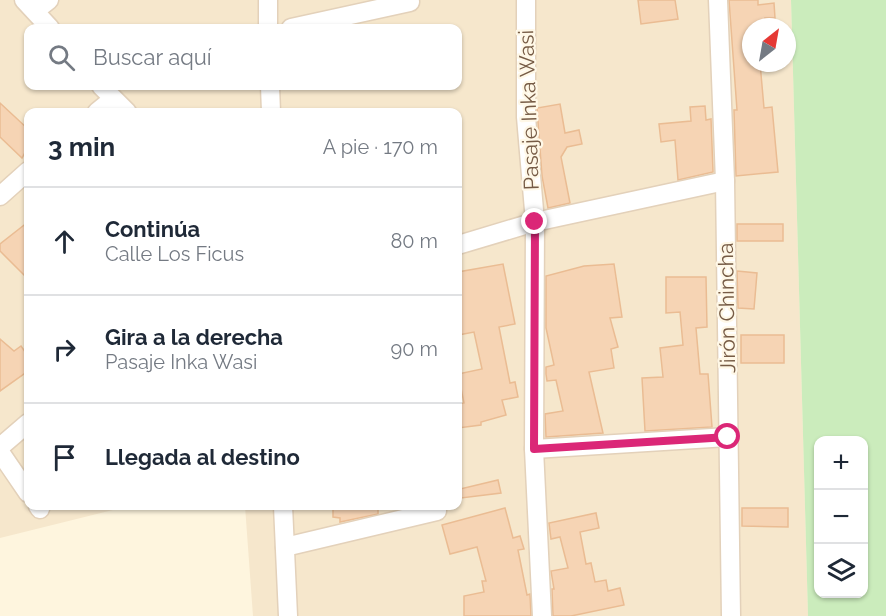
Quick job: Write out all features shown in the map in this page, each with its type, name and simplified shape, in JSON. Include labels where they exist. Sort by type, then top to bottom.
[{"type":"street","points":[[268,0],[268,24]]},
{"type":"street","name":"Pasaje Inka Wasi","points":[[526,0],[526,117],[535,222],[534,449],[542,616]]},
{"type":"street","name":"Jirón Chincha","points":[[718,0],[725,181],[730,616]]},
{"type":"street","points":[[309,24],[410,2]]},
{"type":"street","points":[[36,4],[48,24]]},
{"type":"street","points":[[270,90],[271,108]]},
{"type":"street","points":[[99,108],[107,92],[123,108]]},
{"type":"street","points":[[0,196],[24,175]]},
{"type":"street","points":[[462,244],[535,222],[725,181]]},
{"type":"street","points":[[0,447],[24,426]]},
{"type":"street","points":[[534,449],[728,437]]},
{"type":"street","points":[[0,452],[24,487]]},
{"type":"street","points":[[283,510],[288,616]]},
{"type":"street","points":[[285,547],[437,511]]},
{"type":"shaded area","points":[[0,0],[791,0],[791,18],[742,18],[742,72],[793,72],[808,616],[253,616],[245,510],[462,510],[462,108],[24,108],[24,510],[113,510],[0,538]]},
{"type":"green space","points":[[791,0],[886,0],[886,616],[808,616],[793,72],[796,72],[796,18],[791,18]]},
{"type":"building","points":[[638,0],[675,0],[678,19],[641,24]]},
{"type":"building","points":[[729,0],[758,0],[758,5],[774,3],[775,18],[742,18],[742,72],[761,72],[764,108],[772,107],[778,172],[736,176],[734,110],[737,110]]},
{"type":"building","points":[[0,103],[24,125],[22,158],[0,137]]},
{"type":"building","points":[[560,104],[565,133],[579,130],[582,144],[567,147],[561,157],[570,203],[548,208],[542,176],[537,108]]},
{"type":"building","points":[[705,106],[706,120],[711,119],[713,172],[678,180],[675,140],[661,142],[659,124],[691,121],[690,107]]},
{"type":"building","points":[[737,224],[783,224],[783,241],[737,241]]},
{"type":"building","points":[[24,225],[24,275],[0,251],[0,244]]},
{"type":"building","points":[[503,264],[515,324],[499,327],[510,383],[515,382],[518,397],[502,400],[506,415],[481,422],[481,425],[462,427],[462,403],[464,403],[462,373],[482,369],[474,332],[462,334],[462,271]]},
{"type":"building","points":[[614,264],[622,317],[610,318],[618,347],[611,349],[614,368],[589,372],[603,433],[546,437],[545,414],[563,411],[556,380],[547,381],[546,374],[546,367],[554,365],[546,328],[546,276],[584,266]]},
{"type":"building","points":[[737,271],[757,273],[754,309],[738,308]]},
{"type":"building","points":[[666,277],[706,277],[707,327],[696,328],[700,374],[708,374],[712,427],[645,431],[642,378],[663,377],[660,348],[683,345],[680,312],[666,313]]},
{"type":"building","points":[[741,335],[784,335],[784,363],[741,363]]},
{"type":"building","points":[[0,339],[14,351],[21,346],[24,350],[24,374],[0,391]]},
{"type":"building","points":[[498,480],[501,493],[462,498],[462,489]]},
{"type":"building","points":[[505,508],[513,538],[520,536],[524,549],[518,550],[527,595],[530,594],[531,616],[464,616],[464,596],[484,592],[482,581],[486,581],[477,547],[450,554],[442,525]]},
{"type":"building","points":[[742,508],[788,508],[788,527],[742,526]]},
{"type":"building","points":[[333,510],[378,510],[378,514],[340,522],[340,518],[333,517]]},
{"type":"building","points":[[596,513],[599,528],[580,532],[586,564],[591,563],[595,582],[606,580],[608,591],[620,588],[624,605],[571,616],[553,616],[552,589],[554,589],[551,571],[568,568],[560,537],[551,539],[549,523]]},
{"type":"route","points":[[535,222],[534,449],[728,437]]}]
